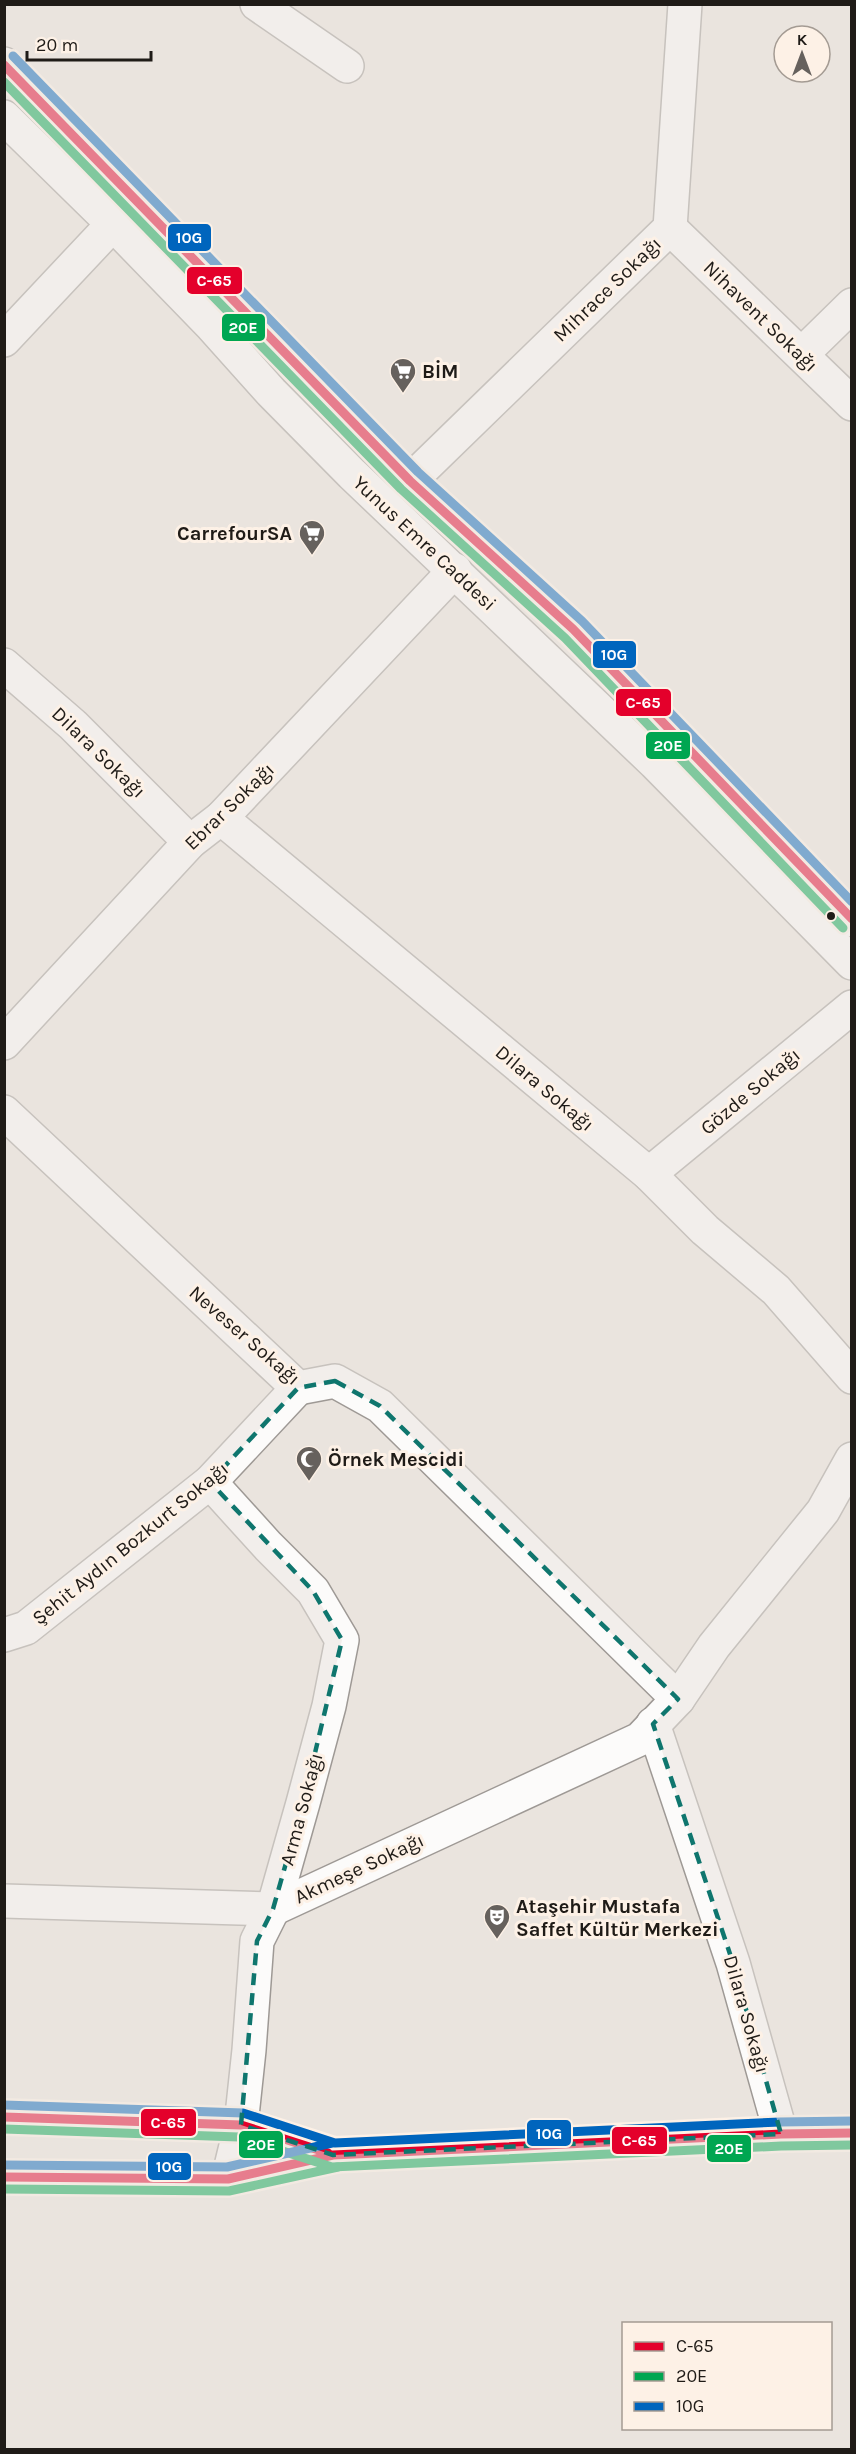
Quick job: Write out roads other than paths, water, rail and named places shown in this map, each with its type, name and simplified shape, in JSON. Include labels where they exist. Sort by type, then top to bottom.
[{"type":"street","points":[[257,4],[347,66]]},
{"type":"street","name":"Mihrace Sokağı","points":[[410,481],[670,228],[685,4]]},
{"type":"street","name":"Yunus Emre Caddesi","points":[[4,64],[410,481],[573,629],[852,920]]},
{"type":"street","name":"Yunus Emre Caddesi","points":[[4,117],[113,224],[211,325],[271,392],[352,474],[655,763],[852,963]]},
{"type":"street","points":[[4,340],[113,224]]},
{"type":"street","name":"Nihavent Sokağı","points":[[670,228],[852,404]]},
{"type":"street","points":[[802,354],[852,305]]},
{"type":"street","name":"Ebrar Sokağı","points":[[4,1043],[190,842],[221,818],[455,570]]},
{"type":"street","name":"Dilara Sokağı","points":[[4,665],[74,725],[190,842]]},
{"type":"street","name":"Dilara Sokağı","points":[[221,818],[649,1174],[705,1230],[776,1290],[852,1377]]},
{"type":"street","name":"Gözde Sokağı","points":[[649,1174],[852,1007]]},
{"type":"street","name":"Neveser Sokağı","points":[[4,1112],[298,1388],[334,1381],[380,1406],[678,1699]]},
{"type":"street","name":"Şehit Aydın Bozkurt Sokağı","points":[[4,1635],[27,1628],[210,1482],[298,1388]]},
{"type":"street","points":[[678,1699],[714,1646],[823,1511],[852,1459]]},
{"type":"street","name":"Arma Sokağı","points":[[210,1482],[268,1546],[313,1591],[342,1640],[329,1706],[273,1909],[257,1941],[241,2125],[228,2179]]},
{"type":"street","name":"Akmeşe Sokağı","points":[[4,1901],[273,1909],[640,1739],[678,1699]]},
{"type":"street","name":"Dilara Sokağı","points":[[654,1724],[733,1963],[781,2134]]},
{"type":"street","points":[[4,2117],[241,2125],[333,2155]]},
{"type":"street","points":[[4,2178],[228,2179],[333,2155],[781,2134],[852,2133]]},
{"type":"place","name":"BİM","points":[[403,394]]},
{"type":"place","name":"CarrefourSA","points":[[312,556]]},
{"type":"place","name":"Örnek Mescidi","points":[[309,1482]]},
{"type":"place","name":"Ataşehir Mustafa Saffet Kültür Merkezi","points":[[497,1940]]}]
